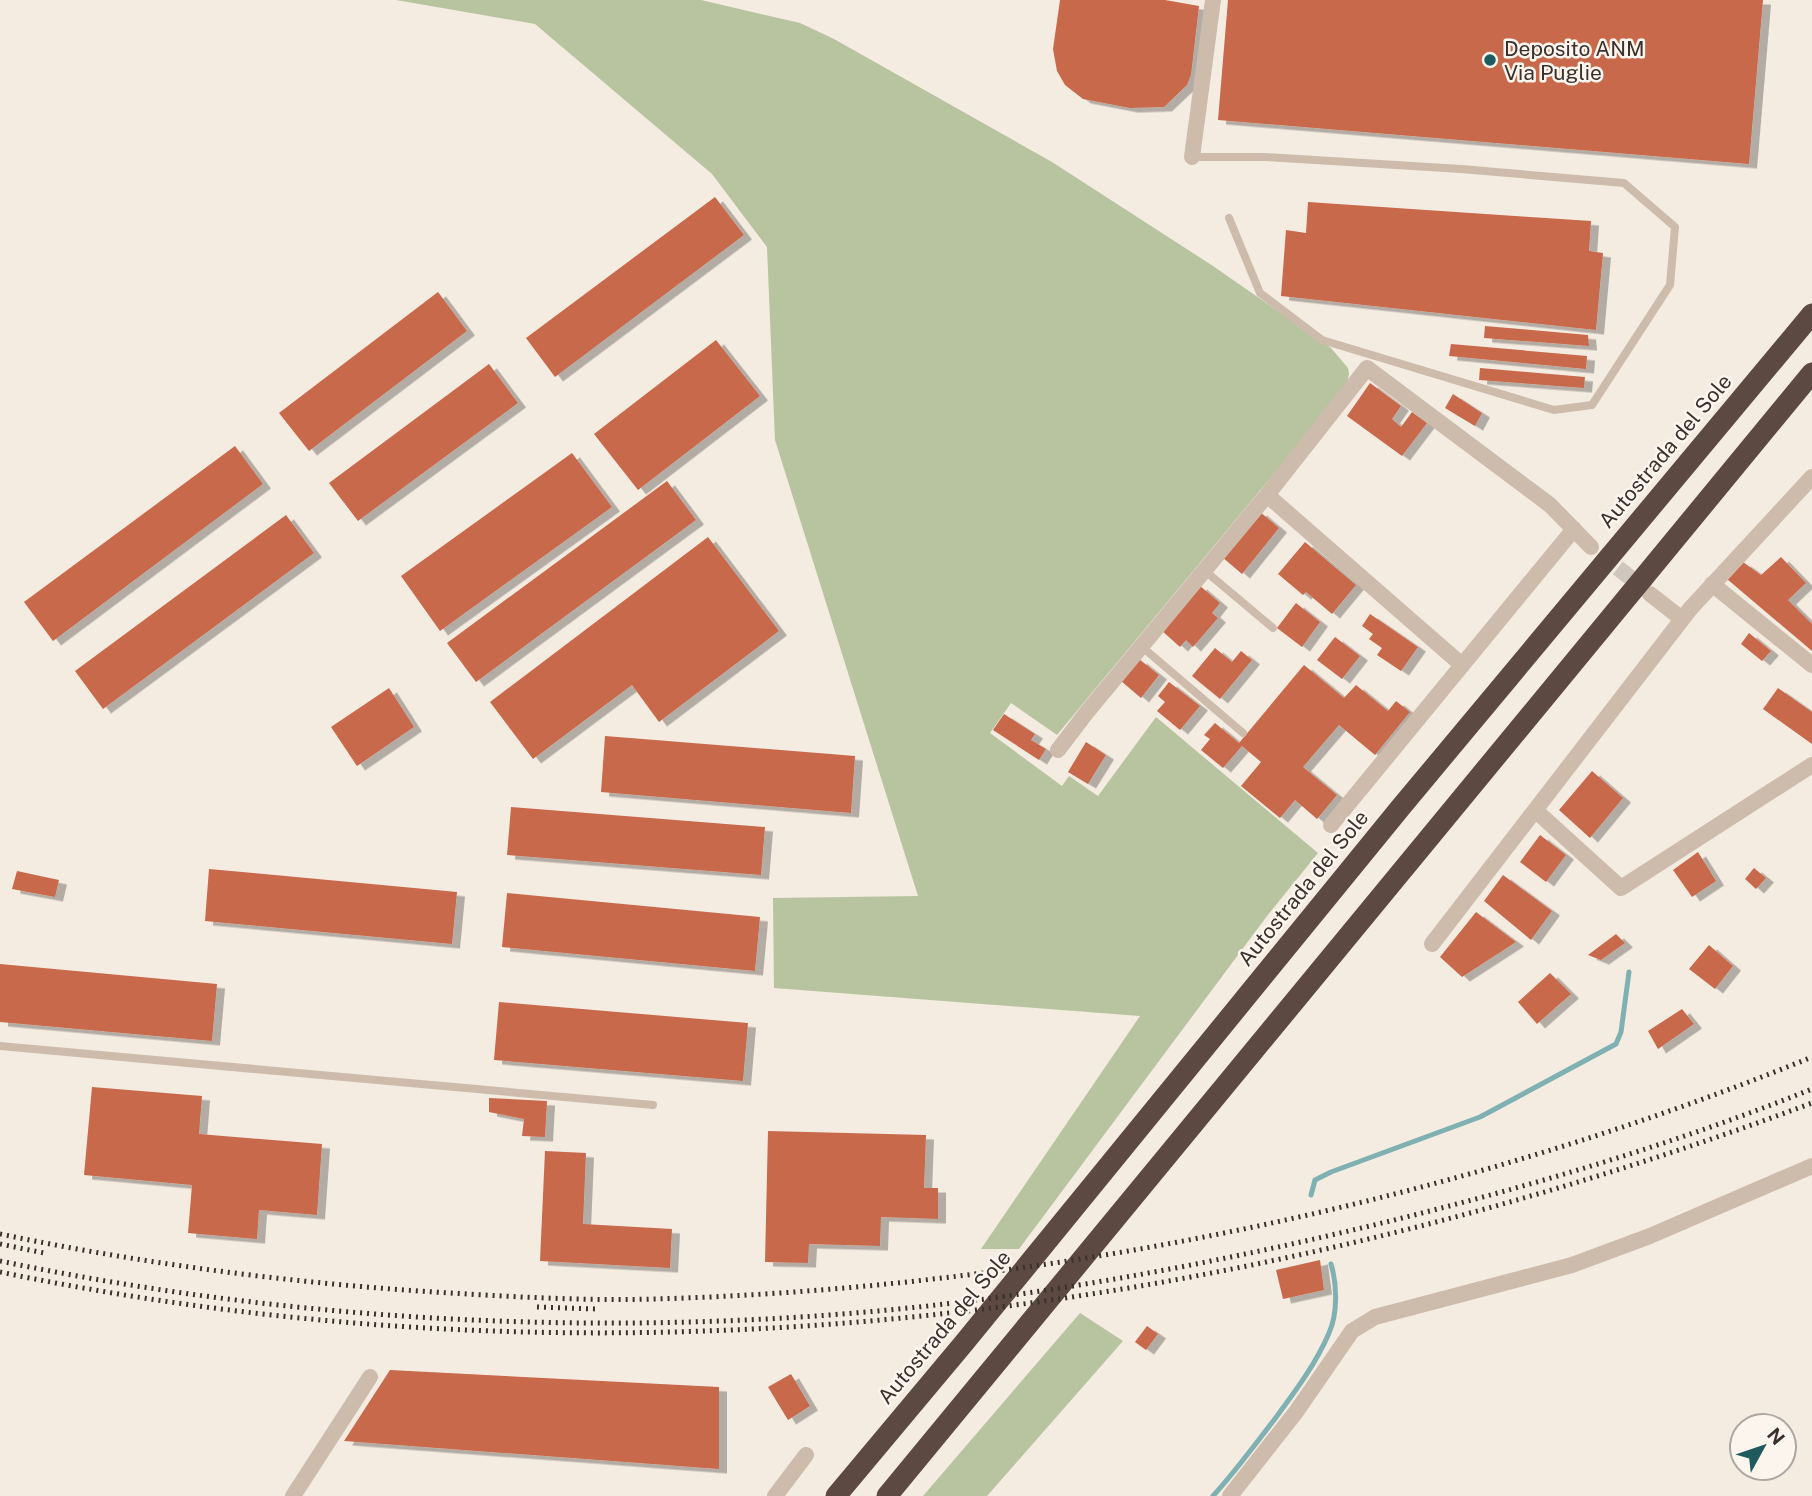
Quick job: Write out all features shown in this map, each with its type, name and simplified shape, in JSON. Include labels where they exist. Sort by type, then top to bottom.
[{"type":"highway","name":"Autostrada del Sole","points":[[836,1496],[1401,807],[1812,314]]},
{"type":"highway","points":[[887,1496],[1728,472],[1805,388],[1812,373]]},
{"type":"street","points":[[1192,157],[1213,0]]},
{"type":"street","points":[[1058,750],[1367,368],[1550,505],[1591,547]]},
{"type":"street","points":[[1432,944],[1682,619],[1812,477]]},
{"type":"street","points":[[1266,495],[1462,665]]},
{"type":"street","points":[[1331,825],[1574,529]]},
{"type":"street","points":[[1712,584],[1812,665]]},
{"type":"street","points":[[1650,594],[1682,619]]},
{"type":"street","points":[[1535,810],[1621,888],[1812,765]]},
{"type":"street","points":[[1237,1494],[1352,1331],[1375,1317],[1572,1265],[1650,1236],[1812,1167]]},
{"type":"street","points":[[293,1496],[370,1377]]},
{"type":"street","points":[[775,1496],[806,1455]]},
{"type":"lane","points":[[1192,157],[1265,157],[1435,167],[1624,183],[1675,227],[1670,285],[1599,396],[1592,405],[1554,410],[1322,340],[1260,293],[1229,218]]},
{"type":"lane","points":[[1204,570],[1273,628]]},
{"type":"lane","points":[[1141,646],[1243,733]]},
{"type":"lane","points":[[0,1046],[653,1105]]},
{"type":"green space","points":[[396,0],[701,0],[800,23],[834,39],[1052,162],[1213,266],[1331,348],[1348,368],[1346,387],[1057,735],[1011,703],[990,733],[1062,786],[1069,776],[1098,796],[1156,717],[1318,853],[1267,916],[1019,1249],[981,1249],[1140,1016],[774,988],[773,898],[918,896],[775,440],[767,247],[712,174],[535,24]]},
{"type":"green space","points":[[1080,1313],[1123,1341],[987,1496],[923,1496]]},
{"type":"building","points":[[1060,0],[1165,0],[1199,6],[1191,75],[1187,85],[1164,107],[1130,108],[1083,99],[1065,85],[1057,71],[1053,49]]},
{"type":"building","name":"Deposito ANM Via Puglie","points":[[1228,0],[1763,0],[1749,164],[1218,120]]},
{"type":"building","points":[[715,197],[744,235],[555,377],[526,338]]},
{"type":"building","points":[[1308,202],[1591,221],[1589,251],[1603,253],[1596,330],[1281,296],[1286,230],[1306,233]]},
{"type":"building","points":[[438,292],[467,331],[309,451],[279,413]]},
{"type":"building","points":[[1485,326],[1588,335],[1589,346],[1484,338]]},
{"type":"building","points":[[716,340],[760,396],[638,490],[594,434]]},
{"type":"building","points":[[1451,344],[1587,356],[1586,369],[1449,356]]},
{"type":"building","points":[[489,364],[518,403],[358,521],[329,483]]},
{"type":"building","points":[[1480,368],[1585,377],[1584,388],[1479,380]]},
{"type":"building","points":[[1370,383],[1401,406],[1392,419],[1401,427],[1412,412],[1427,423],[1402,456],[1347,416]]},
{"type":"building","points":[[1453,394],[1482,413],[1475,426],[1445,408]]},
{"type":"building","points":[[235,446],[263,484],[53,641],[24,602]]},
{"type":"building","points":[[572,453],[612,507],[440,631],[401,576]]},
{"type":"building","points":[[667,481],[696,520],[476,682],[447,643]]},
{"type":"building","points":[[1259,511],[1279,528],[1242,574],[1222,557]]},
{"type":"building","points":[[286,515],[314,553],[103,709],[75,671]]},
{"type":"building","points":[[708,537],[779,631],[659,722],[632,685],[533,759],[490,702]]},
{"type":"building","points":[[1305,542],[1356,585],[1332,614],[1306,592],[1303,595],[1278,574]]},
{"type":"building","points":[[1781,557],[1806,583],[1788,600],[1812,624],[1812,651],[1727,579],[1743,562],[1761,575]]},
{"type":"building","points":[[1199,585],[1220,603],[1212,613],[1218,618],[1193,647],[1186,640],[1180,647],[1161,630]]},
{"type":"building","points":[[1296,603],[1320,622],[1302,647],[1277,628]]},
{"type":"building","points":[[1370,614],[1418,647],[1401,671],[1377,655],[1382,648],[1369,639],[1373,634],[1362,626]]},
{"type":"building","points":[[1749,633],[1771,651],[1762,661],[1741,644]]},
{"type":"building","points":[[1335,637],[1360,656],[1342,679],[1317,660]]},
{"type":"building","points":[[1215,648],[1232,662],[1241,651],[1252,660],[1220,699],[1192,676]]},
{"type":"building","points":[[1139,659],[1159,675],[1141,698],[1121,681]]},
{"type":"building","points":[[1304,665],[1344,698],[1356,685],[1388,711],[1396,701],[1410,712],[1375,755],[1339,725],[1303,767],[1337,795],[1317,819],[1295,800],[1280,818],[1241,786],[1261,762],[1242,746],[1223,768],[1201,750],[1210,739],[1204,735],[1215,723],[1239,743]]},
{"type":"building","points":[[1169,682],[1200,706],[1180,730],[1157,711],[1165,702],[1158,696]]},
{"type":"building","points":[[389,688],[414,727],[357,766],[331,727]]},
{"type":"building","points":[[1778,688],[1812,712],[1812,744],[1763,709]]},
{"type":"building","points":[[1004,714],[1035,734],[1031,740],[1046,749],[1039,760],[993,730]]},
{"type":"building","points":[[605,736],[855,756],[851,813],[601,792]]},
{"type":"building","points":[[1086,742],[1106,755],[1088,784],[1068,772]]},
{"type":"building","points":[[1592,771],[1623,798],[1590,838],[1559,810]]},
{"type":"building","points":[[511,807],[765,827],[761,875],[507,855]]},
{"type":"building","points":[[1540,835],[1566,855],[1546,882],[1520,862]]},
{"type":"building","points":[[1698,852],[1716,881],[1692,897],[1673,870]]},
{"type":"building","points":[[1754,868],[1766,878],[1756,889],[1745,879]]},
{"type":"building","points":[[209,869],[457,892],[452,944],[205,921]]},
{"type":"building","points":[[17,871],[59,880],[55,897],[12,889]]},
{"type":"building","points":[[1503,875],[1552,911],[1531,940],[1484,901]]},
{"type":"building","points":[[507,893],[760,917],[755,971],[502,947]]},
{"type":"building","points":[[1476,912],[1516,942],[1462,977],[1440,957]]},
{"type":"building","points":[[1616,934],[1625,943],[1601,960],[1588,955]]},
{"type":"building","points":[[1709,945],[1733,966],[1715,989],[1689,969]]},
{"type":"building","points":[[0,964],[217,984],[212,1041],[0,1022]]},
{"type":"building","points":[[1550,973],[1571,994],[1537,1024],[1518,1002]]},
{"type":"building","points":[[499,1002],[748,1023],[743,1081],[494,1060]]},
{"type":"building","points":[[1682,1009],[1694,1024],[1658,1049],[1648,1031]]},
{"type":"building","points":[[92,1087],[202,1096],[199,1134],[322,1144],[317,1215],[259,1210],[257,1239],[188,1233],[192,1185],[84,1175]]},
{"type":"building","points":[[489,1098],[547,1101],[545,1137],[522,1136],[524,1119],[489,1112]]},
{"type":"building","points":[[768,1131],[926,1135],[924,1188],[938,1188],[938,1219],[881,1217],[880,1246],[809,1244],[808,1263],[765,1262]]},
{"type":"building","points":[[545,1151],[586,1153],[583,1224],[672,1229],[670,1268],[540,1261]]},
{"type":"building","points":[[1320,1260],[1324,1290],[1283,1299],[1276,1270]]},
{"type":"building","points":[[1147,1326],[1158,1334],[1146,1350],[1135,1342]]},
{"type":"building","points":[[390,1370],[719,1387],[719,1469],[344,1441]]},
{"type":"building","points":[[791,1374],[810,1406],[788,1420],[768,1387]]},
{"type":"waterway","points":[[1311,1195],[1315,1180],[1331,1172],[1480,1117],[1616,1044],[1621,1032],[1629,972]]},
{"type":"waterway","points":[[1213,1496],[1289,1399],[1324,1345],[1335,1308],[1331,1264]]},
{"type":"tunnel","points":[[1599,553],[1647,591]]},
{"type":"railway","points":[[0,1234],[168,1264],[281,1279],[527,1297],[655,1299],[801,1291],[949,1277],[1096,1256],[1244,1229],[1390,1195],[1533,1155],[1675,1109],[1812,1057]]},
{"type":"railway","points":[[0,1261],[241,1301],[488,1321],[611,1323],[857,1313],[978,1300],[1079,1285],[1328,1236],[1488,1196],[1598,1164],[1706,1129],[1812,1089]]},
{"type":"railway","points":[[0,1272],[230,1310],[460,1330],[689,1332],[917,1316],[1144,1285],[1369,1239],[1592,1178],[1812,1103]]},
{"type":"railway","points":[[0,1244],[44,1253]]},
{"type":"railway","points":[[537,1307],[597,1309]]},
{"type":"place","name":"Deposito ANM Via Puglie","points":[[1490,60]]}]
